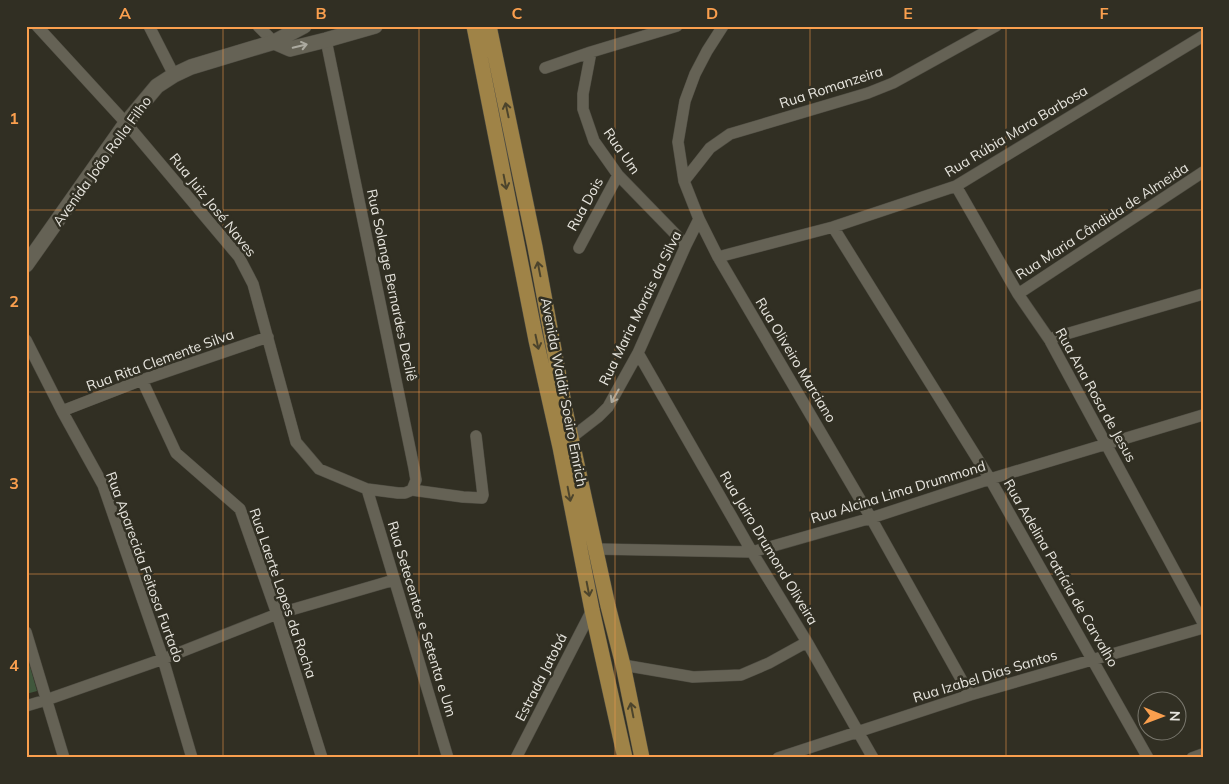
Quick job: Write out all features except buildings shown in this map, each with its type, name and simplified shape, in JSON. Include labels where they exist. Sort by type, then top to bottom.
[{"type":"main road","name":"Avenida Waldir Soeiro Emrich","points":[[476,28],[535,248],[572,437],[642,758]]},
{"type":"main road","name":"Avenida Waldir Soeiro Emrich","points":[[476,28],[534,330],[625,758]]},
{"type":"street","name":"Rua Juiz José Naves","points":[[37,26],[126,123],[239,257],[253,284],[296,442],[319,469],[367,489]]},
{"type":"street","points":[[149,26],[174,75]]},
{"type":"street","points":[[258,26],[274,42]]},
{"type":"street","name":"Avenida João Rolla Filho","points":[[26,265],[126,123],[157,86],[191,67],[274,42],[304,26]]},
{"type":"street","name":"Avenida João Rolla Filho","points":[[274,42],[290,49],[375,26]]},
{"type":"street","points":[[545,68],[677,26]]},
{"type":"street","name":"Rua Oliveiro Marciano","points":[[723,26],[695,74],[685,101],[678,142],[684,182],[699,219],[718,257],[872,518],[970,696]]},
{"type":"street","name":"Rua Romanzeira","points":[[684,182],[710,148],[730,134],[868,93],[893,83],[996,26]]},
{"type":"street","name":"Rua Rúbia Mara Barbosa","points":[[718,257],[833,227],[956,186],[1203,36]]},
{"type":"street","name":"Rua Solange Bernardes Decliê","points":[[326,40],[414,468],[416,480],[412,490]]},
{"type":"street","name":"Rua Um","points":[[591,52],[582,94],[583,109],[594,141],[618,176],[686,245]]},
{"type":"street","name":"Rua Maria Cândida de Almeida","points":[[1018,294],[1203,172]]},
{"type":"street","name":"Rua Dois","points":[[579,248],[618,176]]},
{"type":"street","name":"Rua Ana Rosa de Jesus","points":[[956,186],[1018,294],[1049,339],[1203,623]]},
{"type":"street","name":"Rua Maria Morais da Silva","points":[[560,447],[608,407],[638,353],[699,219]]},
{"type":"street","name":"Rua Adelina Patrícia de Carvalho","points":[[833,227],[990,479],[1148,758]]},
{"type":"street","points":[[1049,339],[1203,294]]},
{"type":"street","name":"Rua Rita Clemente Silva","points":[[62,411],[142,380],[268,337]]},
{"type":"street","name":"Rua Aparecida Feitosa Furtado","points":[[26,340],[103,486],[163,659],[192,758]]},
{"type":"street","name":"Rua Jairo Drumond Oliveira","points":[[638,353],[873,758]]},
{"type":"street","name":"Rua Laerte Lopes da Rocha","points":[[142,380],[176,453],[240,509],[322,758]]},
{"type":"street","name":"Rua Alcina Lima Drummond","points":[[596,548],[752,552],[872,518],[990,479],[1203,415]]},
{"type":"street","points":[[367,489],[398,493],[412,490],[482,498],[476,436]]},
{"type":"street","name":"Rua Setecentos e Setenta e Um","points":[[367,489],[448,758]]},
{"type":"street","points":[[26,706],[163,659],[276,614],[394,580]]},
{"type":"street","name":"Estrada Jatobá","points":[[516,758],[592,610]]},
{"type":"street","name":"Rua Izabel Dias Santos","points":[[778,758],[970,696],[1203,628]]},
{"type":"street","points":[[26,632],[64,758]]},
{"type":"street","points":[[623,665],[693,677],[717,677],[741,674],[770,663],[807,642]]},
{"type":"street","points":[[1192,758],[1203,754]]},
{"type":"green space","points":[[26,653],[37,691],[26,694]]}]
